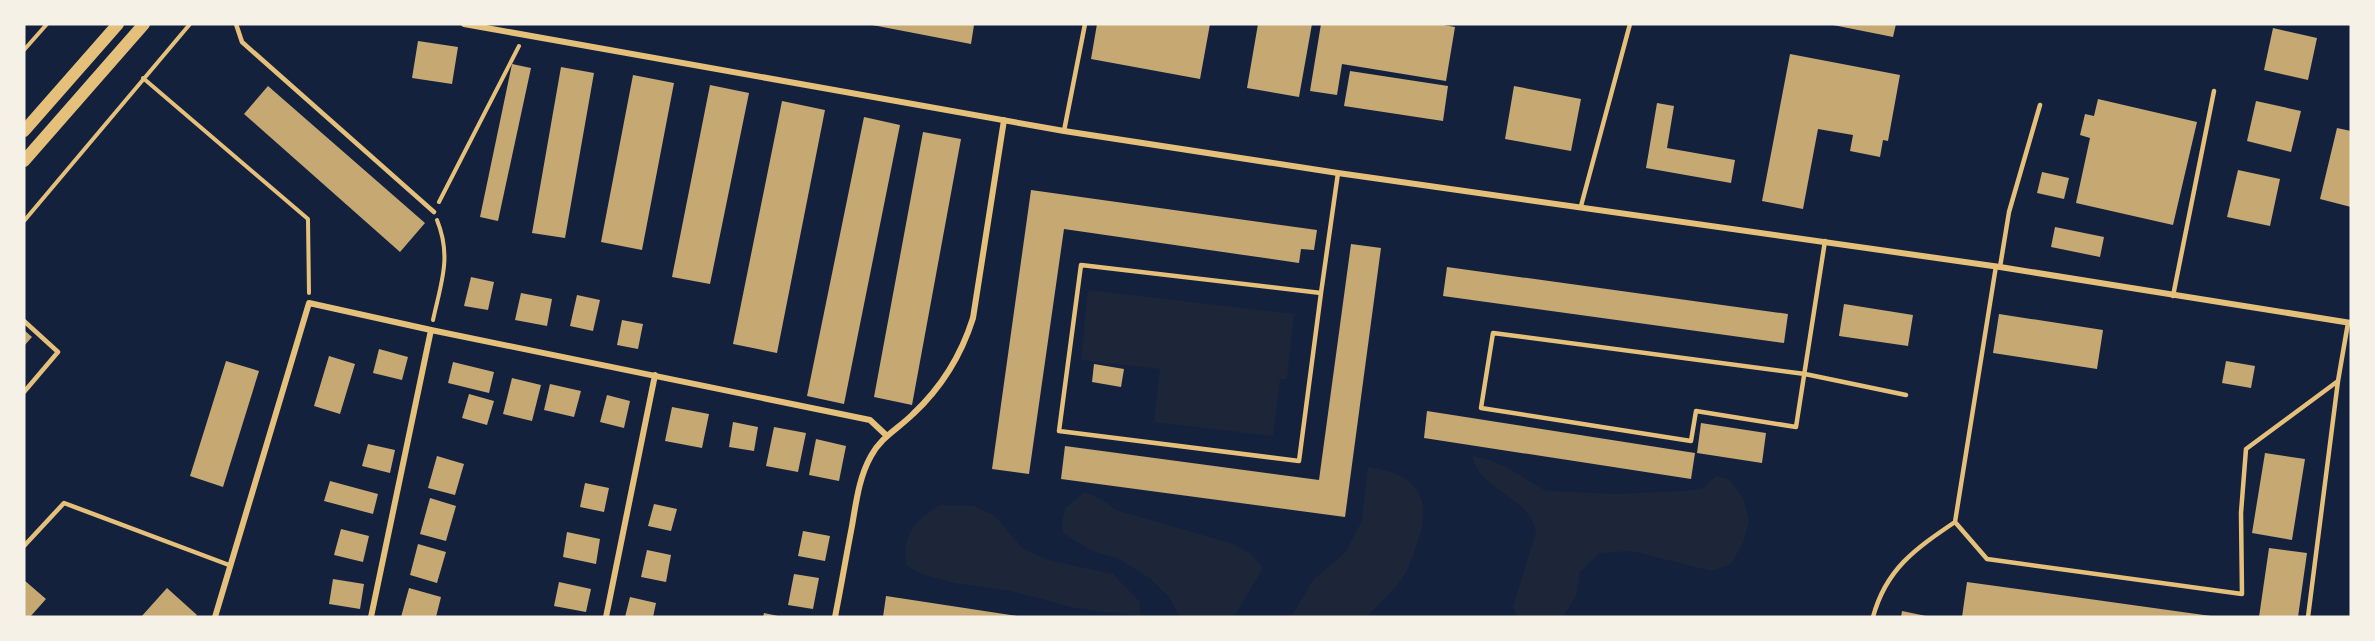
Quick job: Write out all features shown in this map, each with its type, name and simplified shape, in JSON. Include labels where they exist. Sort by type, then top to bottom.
[{"type":"main road","points":[[24,131],[118,24]]},
{"type":"main road","points":[[24,161],[144,24]]},
{"type":"street","points":[[464,24],[1064,131],[1338,173],[1825,241],[2350,323]]},
{"type":"street","points":[[836,617],[859,484],[871,456],[886,435],[912,416],[939,387],[955,364],[966,342],[973,318],[1004,120]]},
{"type":"street","points":[[215,617],[309,303],[870,420],[886,435]]},
{"type":"street","points":[[371,617],[431,330]]},
{"type":"street","points":[[606,617],[655,375]]},
{"type":"lane","points":[[236,24],[242,42],[434,212]]},
{"type":"lane","points":[[1064,131],[1085,24]]},
{"type":"lane","points":[[1581,206],[1630,24]]},
{"type":"lane","points":[[2173,296],[2214,91]]},
{"type":"lane","points":[[1873,617],[1878,599],[1890,577],[1919,547],[1955,522],[2009,212],[2040,105]]},
{"type":"lane","points":[[1321,293],[1081,265],[1059,431],[1299,461],[1338,173]]},
{"type":"lane","points":[[1825,241],[1805,374],[1796,427],[1696,411],[1691,441],[1481,408],[1493,333],[1805,374],[1906,394]]},
{"type":"lane","points":[[24,321],[58,352],[24,392]]},
{"type":"lane","points":[[2308,617],[2338,381],[2350,323]]},
{"type":"lane","points":[[1955,522],[1987,559],[2242,594],[2241,513],[2246,449],[2338,381]]},
{"type":"lane","points":[[24,546],[64,503],[229,565]]},
{"type":"path","points":[[24,50],[47,24]]},
{"type":"path","points":[[24,221],[190,24]]},
{"type":"path","points":[[431,330],[445,262],[445,239],[434,212],[525,34]]},
{"type":"path","points":[[143,78],[308,219],[309,303]]},
{"type":"shaded area","points":[[1088,290],[1294,314],[1287,379],[1280,379],[1273,436],[1154,422],[1160,369],[1081,360]]},
{"type":"shaded area","points":[[1472,456],[1506,467],[1546,491],[1615,494],[1685,491],[1703,488],[1716,476],[1729,479],[1744,500],[1749,522],[1743,543],[1731,564],[1712,571],[1632,551],[1600,553],[1580,572],[1576,596],[1563,617],[1517,617],[1513,607],[1536,532],[1532,520],[1524,510],[1485,478],[1477,468]]},
{"type":"shaded area","points":[[1368,467],[1400,476],[1418,491],[1423,515],[1413,556],[1407,569],[1393,590],[1366,617],[1291,617],[1314,579],[1345,553],[1362,521]]},
{"type":"shaded area","points":[[1085,492],[1116,510],[1233,544],[1251,554],[1263,568],[1234,617],[1180,617],[1169,597],[1151,579],[1119,559],[1092,551],[1063,533],[1062,522],[1065,508]]},
{"type":"shaded area","points":[[940,505],[974,506],[995,516],[1022,548],[1048,560],[1113,574],[1139,601],[1141,616],[1075,608],[1011,591],[955,583],[921,574],[906,565],[909,536],[923,517]]},
{"type":"building","points":[[867,24],[966,24],[974,25],[971,44]]},
{"type":"building","points":[[1097,24],[1210,24],[1200,79],[1091,59]]},
{"type":"building","points":[[1258,24],[1312,24],[1299,97],[1247,88]]},
{"type":"building","points":[[1321,24],[1438,24],[1455,27],[1446,81],[1342,64],[1337,95],[1310,91]]},
{"type":"building","points":[[1828,24],[1896,24],[1893,37]]},
{"type":"building","points":[[2273,28],[2317,38],[2308,80],[2264,70]]},
{"type":"building","points":[[418,41],[458,47],[452,84],[412,78]]},
{"type":"building","points":[[1790,54],[1900,75],[1888,141],[1883,140],[1880,157],[1850,151],[1853,135],[1818,129],[1803,209],[1762,201]]},
{"type":"building","points":[[512,64],[531,68],[498,221],[480,217]]},
{"type":"building","points":[[561,67],[594,73],[565,238],[532,233]]},
{"type":"building","points":[[1350,71],[1448,86],[1443,121],[1344,106]]},
{"type":"building","points":[[633,75],[674,83],[642,250],[601,242]]},
{"type":"building","points":[[710,85],[749,93],[710,284],[672,277]]},
{"type":"building","points":[[268,86],[425,223],[400,252],[244,114]]},
{"type":"building","points":[[1514,86],[1581,99],[1571,151],[1505,139]]},
{"type":"building","points":[[2098,99],[2197,122],[2173,225],[2076,203],[2090,138],[2080,135],[2085,114],[2094,116]]},
{"type":"building","points":[[782,101],[825,110],[777,353],[733,344]]},
{"type":"building","points":[[2256,101],[2301,111],[2291,152],[2247,141]]},
{"type":"building","points":[[1657,103],[1674,106],[1667,148],[1735,160],[1731,183],[1646,168]]},
{"type":"building","points":[[864,117],[900,125],[844,404],[807,396]]},
{"type":"building","points":[[2337,128],[2351,131],[2351,207],[2320,199]]},
{"type":"building","points":[[923,132],[961,139],[912,405],[874,397]]},
{"type":"building","points":[[2238,170],[2280,179],[2270,226],[2227,217]]},
{"type":"building","points":[[2042,172],[2069,178],[2064,199],[2037,193]]},
{"type":"building","points":[[1031,190],[1317,230],[1314,250],[1301,249],[1299,263],[1064,229],[1029,474],[992,469]]},
{"type":"building","points":[[2055,227],[2104,237],[2100,257],[2051,247]]},
{"type":"building","points":[[1351,244],[1381,248],[1345,517],[1061,479],[1065,446],[1319,480]]},
{"type":"building","points":[[1447,267],[1788,314],[1784,343],[1443,296]]},
{"type":"building","points":[[471,277],[494,282],[488,310],[464,306]]},
{"type":"building","points":[[521,293],[552,299],[547,326],[515,320]]},
{"type":"building","points":[[577,295],[600,300],[593,331],[570,326]]},
{"type":"building","points":[[1844,304],[1913,315],[1908,346],[1839,336]]},
{"type":"building","points":[[1999,314],[2103,330],[2097,369],[1993,353]]},
{"type":"building","points":[[622,320],[643,324],[638,349],[617,345]]},
{"type":"building","points":[[24,330],[32,337],[24,346]]},
{"type":"building","points":[[379,349],[408,357],[402,380],[373,373]]},
{"type":"building","points":[[329,356],[355,364],[340,414],[314,406]]},
{"type":"building","points":[[226,361],[259,371],[223,487],[190,476]]},
{"type":"building","points":[[2226,361],[2255,366],[2251,388],[2222,383]]},
{"type":"building","points":[[453,362],[494,372],[489,393],[448,383]]},
{"type":"building","points":[[1094,364],[1124,369],[1121,387],[1092,382]]},
{"type":"building","points":[[512,378],[541,385],[532,421],[503,414]]},
{"type":"building","points":[[550,384],[581,391],[574,417],[544,410]]},
{"type":"building","points":[[469,394],[494,401],[487,425],[462,418]]},
{"type":"building","points":[[607,395],[630,401],[624,428],[600,422]]},
{"type":"building","points":[[672,407],[709,414],[702,448],[665,441]]},
{"type":"building","points":[[1427,411],[1695,453],[1691,479],[1424,438]]},
{"type":"building","points":[[733,422],[758,427],[754,451],[729,447]]},
{"type":"building","points":[[1701,423],[1766,433],[1762,463],[1697,453]]},
{"type":"building","points":[[774,427],[806,433],[798,472],[766,466]]},
{"type":"building","points":[[816,439],[846,446],[839,481],[809,475]]},
{"type":"building","points":[[368,444],[395,450],[390,473],[362,466]]},
{"type":"building","points":[[2265,453],[2305,459],[2292,540],[2252,533]]},
{"type":"building","points":[[437,456],[464,464],[455,495],[428,488]]},
{"type":"building","points":[[330,481],[378,494],[373,514],[324,501]]},
{"type":"building","points":[[585,483],[609,488],[604,512],[580,507]]},
{"type":"building","points":[[430,498],[456,506],[446,541],[420,534]]},
{"type":"building","points":[[654,504],[677,509],[671,531],[648,526]]},
{"type":"building","points":[[341,529],[369,536],[363,562],[334,555]]},
{"type":"building","points":[[803,531],[830,536],[825,561],[798,556]]},
{"type":"building","points":[[567,532],[600,539],[596,564],[563,557]]},
{"type":"building","points":[[418,544],[446,552],[437,583],[410,575]]},
{"type":"building","points":[[2269,548],[2307,553],[2298,617],[2259,617]]},
{"type":"building","points":[[647,550],[671,555],[666,582],[641,577]]},
{"type":"building","points":[[794,574],[819,578],[813,609],[788,605]]},
{"type":"building","points":[[333,579],[364,584],[360,609],[329,604]]},
{"type":"building","points":[[24,580],[46,599],[30,617],[24,617]]},
{"type":"building","points":[[559,582],[591,589],[586,612],[554,606]]},
{"type":"building","points":[[1967,582],[2211,616],[1962,617]]},
{"type":"building","points":[[167,588],[197,615],[195,617],[141,617]]},
{"type":"building","points":[[409,588],[441,597],[436,617],[401,617]]},
{"type":"building","points":[[886,596],[1017,616],[883,617]]},
{"type":"building","points":[[630,597],[656,603],[653,617],[625,617]]},
{"type":"building","points":[[1902,611],[1926,616],[1926,617],[1901,617]]},
{"type":"building","points":[[764,613],[778,616],[778,617],[763,617]]}]
